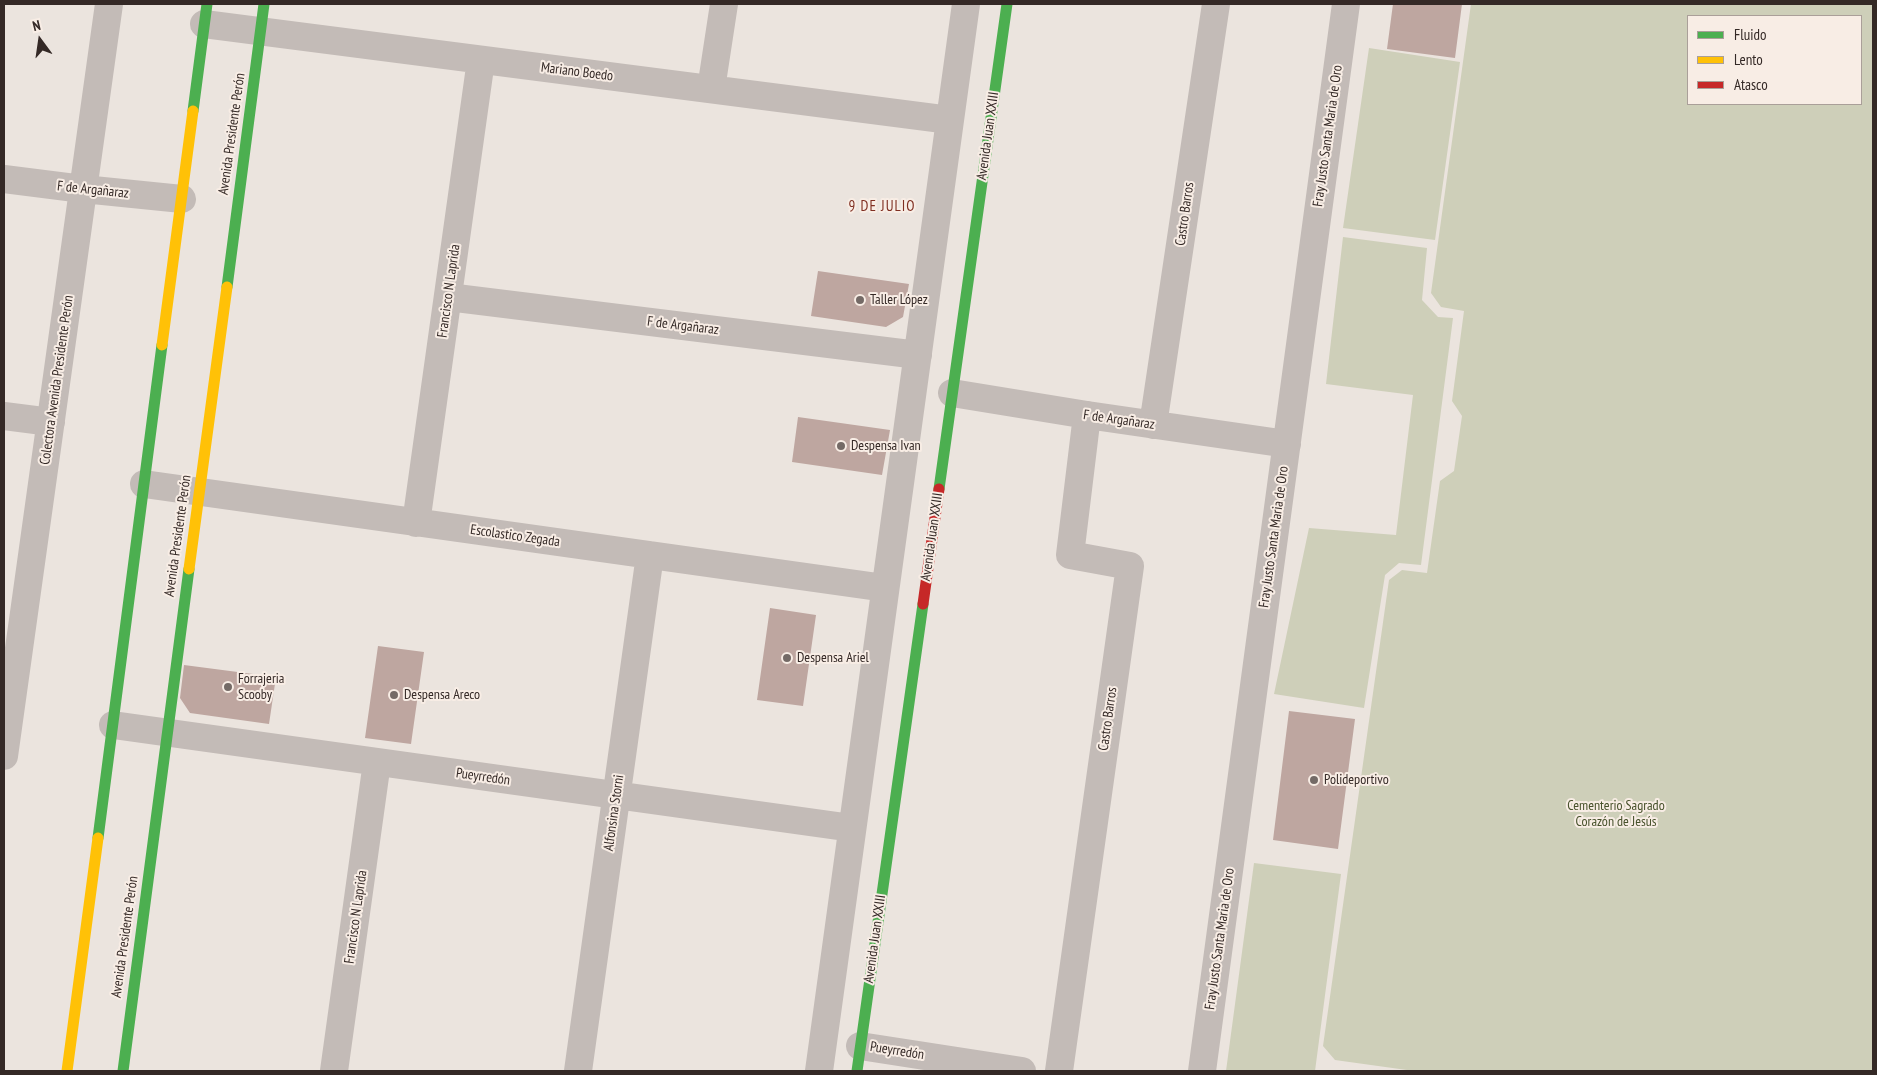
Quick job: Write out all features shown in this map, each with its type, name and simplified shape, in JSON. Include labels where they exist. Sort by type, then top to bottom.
[{"type":"street","name":"Colectora Avenida Presidente Perón","points":[[4,756],[10,661],[51,422],[109,4]]},
{"type":"street","name":"Avenida Presidente Perón","points":[[123,1071],[264,4]]},
{"type":"street","points":[[711,89],[724,4]]},
{"type":"street","points":[[819,1071],[966,4]]},
{"type":"street","name":"Avenida Juan XXIII","points":[[859,1058],[1007,4]]},
{"type":"street","name":"Castro Barros","points":[[1154,425],[1216,4]]},
{"type":"street","name":"Fray Justo Santa Maria de Oro","points":[[1202,1071],[1346,4]]},
{"type":"street","name":"Mariano Boedo","points":[[206,14],[260,32],[950,120]]},
{"type":"street","points":[[67,1071],[206,14]]},
{"type":"street","name":"Francisco N Laprida","points":[[416,523],[481,60]]},
{"type":"street","name":"F de Argañaraz","points":[[4,179],[83,190],[182,199]]},
{"type":"street","name":"F de Argañaraz","points":[[448,297],[918,356]]},
{"type":"street","name":"F de Argañaraz","points":[[952,393],[1287,444]]},
{"type":"street","name":"Castro Barros","points":[[1059,1071],[1130,566],[1070,555],[1087,415]]},
{"type":"street","points":[[4,416],[51,422]]},
{"type":"street","name":"Escolastico Zegada","points":[[144,484],[885,588]]},
{"type":"street","name":"Alfonsina Storni","points":[[578,1071],[650,555]]},
{"type":"street","name":"Pueyrredón","points":[[113,725],[852,828]]},
{"type":"street","name":"Francisco N Laprida","points":[[334,1071],[377,762]]},
{"type":"street","name":"Pueyrredón","points":[[859,1058],[1022,1071]]},
{"type":"green space","name":"Cementerio Sagrado Corazón de Jesús","points":[[1471,4],[1873,4],[1873,1071],[1414,1071],[1335,1060],[1323,1046],[1389,580],[1402,570],[1427,573],[1440,481],[1454,471],[1462,416],[1452,401],[1464,311],[1441,307],[1431,293]]},
{"type":"green space","points":[[1369,48],[1460,62],[1435,240],[1343,228]]},
{"type":"green space","points":[[1343,237],[1427,248],[1422,300],[1438,317],[1453,318],[1421,565],[1399,563],[1385,575],[1364,708],[1274,694],[1309,528],[1396,535],[1413,395],[1326,384]]},
{"type":"green space","points":[[1254,863],[1341,874],[1315,1071],[1226,1071]]},
{"type":"building","points":[[1393,4],[1462,4],[1455,58],[1387,49]]},
{"type":"building","name":"Taller López","points":[[818,271],[909,284],[903,317],[886,327],[811,316]]},
{"type":"building","name":"Despensa Ivan","points":[[798,417],[890,430],[882,475],[792,462]]},
{"type":"building","name":"Despensa Ariel","points":[[770,608],[816,615],[803,706],[757,700]]},
{"type":"building","name":"Despensa Areco","points":[[378,646],[424,652],[411,744],[365,738]]},
{"type":"building","name":"Forrajeria Scooby","points":[[184,665],[276,677],[269,724],[190,713],[180,698]]},
{"type":"building","name":"Polideportivo","points":[[1289,711],[1355,719],[1338,849],[1273,840]]},
{"type":"traffic: fast","points":[[193,111],[207,4]]},
{"type":"traffic: fast","points":[[227,287],[264,4]]},
{"type":"traffic: fast","points":[[939,489],[1007,4]]},
{"type":"traffic: fast","points":[[98,838],[162,345]]},
{"type":"traffic: fast","points":[[123,1071],[189,569]]},
{"type":"traffic: fast","points":[[857,1071],[923,604]]},
{"type":"traffic: slow","points":[[162,345],[193,111]]},
{"type":"traffic: slow","points":[[189,569],[227,287]]},
{"type":"traffic: slow","points":[[67,1071],[98,838]]},
{"type":"traffic: jam","points":[[923,604],[939,489]]},
{"type":"place","name":"Taller López","points":[[860,300]]},
{"type":"place","name":"Despensa Ivan","points":[[841,446]]},
{"type":"place","name":"Despensa Ariel","points":[[787,658]]},
{"type":"place","name":"Forrajeria Scooby","points":[[228,687]]},
{"type":"place","name":"Despensa Areco","points":[[394,695]]},
{"type":"place","name":"Polideportivo","points":[[1314,780]]},
{"type":"district","name":"9 DE JULIO","points":[[882,207]]}]
